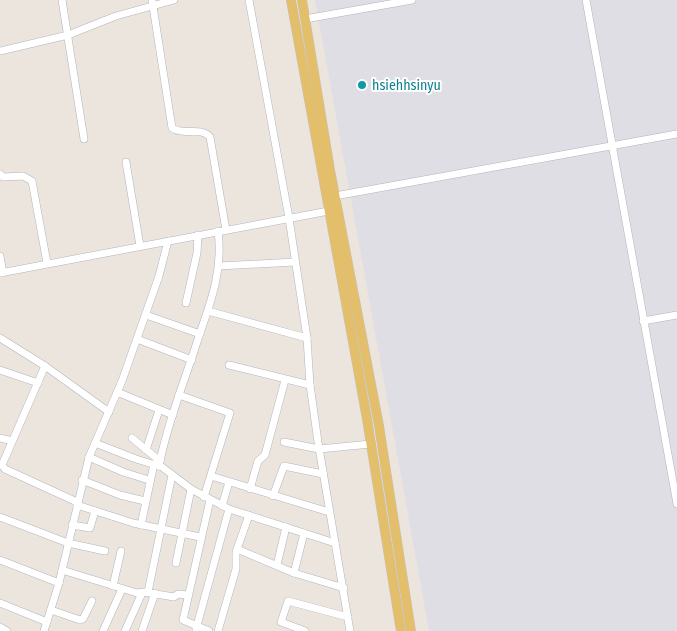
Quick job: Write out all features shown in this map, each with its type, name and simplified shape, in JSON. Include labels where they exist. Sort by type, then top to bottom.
[{"type":"main road","points":[[291,0],[371,444],[401,631]]},
{"type":"main road","points":[[302,0],[335,196],[379,426],[411,631]]},
{"type":"street","points":[[62,0],[84,139]]},
{"type":"street","points":[[0,51],[68,35],[88,25],[152,2],[174,0]]},
{"type":"street","points":[[249,0],[289,218],[307,338],[310,385],[319,449],[350,631]]},
{"type":"street","points":[[306,20],[412,0]]},
{"type":"street","points":[[586,0],[643,321],[675,482],[677,504]]},
{"type":"street","points":[[152,2],[172,128],[179,131],[203,132],[210,137],[226,230]]},
{"type":"street","points":[[335,196],[677,134]]},
{"type":"street","points":[[126,162],[140,246]]},
{"type":"street","points":[[0,174],[3,177],[23,176],[32,181],[47,264]]},
{"type":"street","points":[[0,256],[2,273],[338,209]]},
{"type":"street","points":[[141,525],[149,480],[158,464],[208,311],[219,266],[218,231]]},
{"type":"street","points":[[186,303],[197,253],[198,235]]},
{"type":"street","points":[[44,631],[59,583],[89,457],[138,339],[168,241]]},
{"type":"street","points":[[219,266],[295,262]]},
{"type":"street","points":[[208,311],[307,338]]},
{"type":"street","points":[[146,315],[200,334]]},
{"type":"street","points":[[643,321],[677,315]]},
{"type":"street","points":[[0,338],[45,366],[109,412]]},
{"type":"street","points":[[138,339],[192,360]]},
{"type":"street","points":[[229,365],[310,385]]},
{"type":"street","points":[[45,366],[2,465],[5,469],[95,511],[161,530],[200,537]]},
{"type":"street","points":[[0,370],[38,382]]},
{"type":"street","points":[[250,489],[258,461],[265,455],[285,380]]},
{"type":"street","points":[[117,392],[173,414]]},
{"type":"street","points":[[180,395],[213,405],[230,413],[211,476],[183,620],[196,629],[209,631]]},
{"type":"street","points":[[146,450],[159,410]]},
{"type":"street","points":[[0,438],[12,442]]},
{"type":"street","points":[[132,438],[172,475],[191,489],[226,508],[335,543]]},
{"type":"street","points":[[284,442],[319,449],[371,444]]},
{"type":"street","points":[[95,443],[158,464]]},
{"type":"street","points":[[89,457],[123,472],[149,480]]},
{"type":"street","points":[[273,496],[284,466],[323,474]]},
{"type":"street","points":[[142,631],[172,475]]},
{"type":"street","points":[[211,476],[329,512]]},
{"type":"street","points":[[82,480],[120,495],[145,501]]},
{"type":"street","points":[[196,629],[226,508],[230,482]]},
{"type":"street","points":[[176,563],[191,489]]},
{"type":"street","points":[[72,525],[90,528],[95,511]]},
{"type":"street","points":[[218,631],[236,569],[237,549],[249,515]]},
{"type":"street","points":[[0,517],[68,543],[105,551]]},
{"type":"street","points":[[277,565],[286,527]]},
{"type":"street","points":[[294,572],[304,533]]},
{"type":"street","points":[[237,549],[294,572],[344,588]]},
{"type":"street","points":[[113,586],[121,551]]},
{"type":"street","points":[[0,560],[59,583]]},
{"type":"street","points":[[62,570],[122,589],[174,597],[178,594],[188,596]]},
{"type":"street","points":[[103,631],[122,589]]},
{"type":"street","points":[[125,631],[148,593]]},
{"type":"street","points":[[305,631],[281,622],[288,600],[348,617]]},
{"type":"street","points":[[51,610],[80,620],[83,619],[92,601]]},
{"type":"street","points":[[0,603],[47,622]]},
{"type":"street","points":[[0,627],[6,631]]},
{"type":"shaded area","points":[[315,0],[677,0],[677,631],[429,631]]},
{"type":"place","name":"hsiehhsinyu","points":[[362,85]]}]
